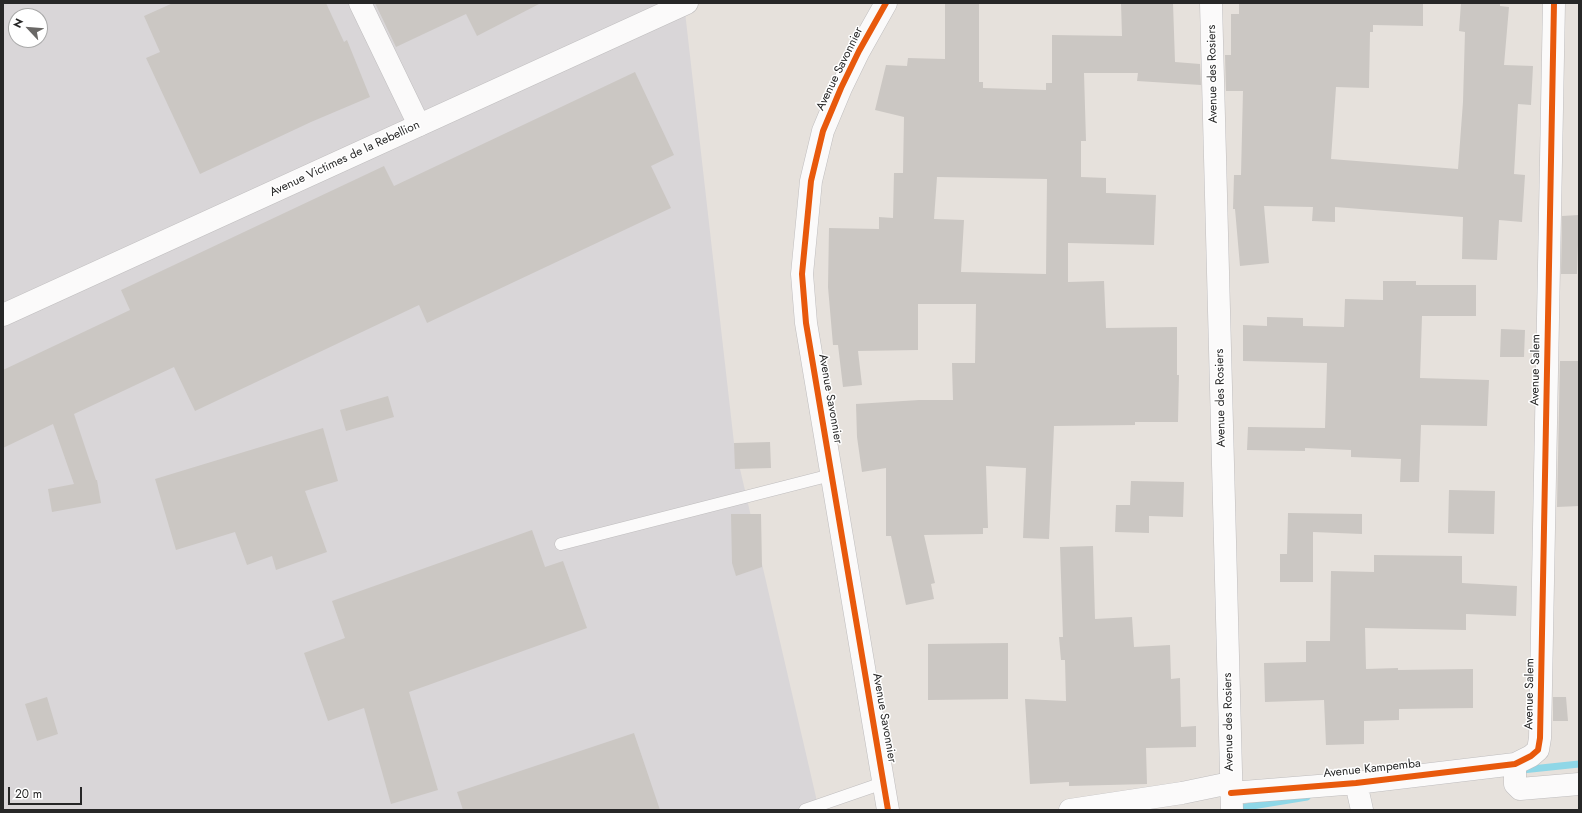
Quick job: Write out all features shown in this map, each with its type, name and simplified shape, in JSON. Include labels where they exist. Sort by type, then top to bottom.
[{"type":"street","points":[[360,3],[419,125]]},
{"type":"street","name":"Avenue Victimes de la Rebellion","points":[[3,315],[687,3]]},
{"type":"street","name":"Avenue Savonnier","points":[[886,3],[853,63],[823,131],[810,188],[802,274],[805,316],[888,810]]},
{"type":"street","name":"Avenue des Rosiers","points":[[1211,3],[1231,795]]},
{"type":"street","name":"Avenue Salem","points":[[1540,738],[1554,3]]},
{"type":"street","name":"Avenue Kampemba","points":[[1070,810],[1182,792],[1231,795],[1359,798],[1515,773],[1538,750],[1540,738]]},
{"type":"street","name":"Avenue Kampemba","points":[[1515,773],[1520,789],[1579,784]]},
{"type":"lane","points":[[561,544],[831,475]]},
{"type":"lane","points":[[805,810],[883,783]]},
{"type":"shaded area","points":[[3,3],[684,3],[734,443],[819,810],[3,810]]},
{"type":"building","points":[[173,3],[326,3],[344,42],[347,40],[370,97],[311,122],[200,174],[146,58],[160,52],[144,16]]},
{"type":"building","points":[[375,3],[541,3],[477,36],[466,14],[396,47]]},
{"type":"building","points":[[945,3],[979,3],[979,82],[983,82],[983,88],[1046,90],[1046,83],[1052,83],[1052,35],[1122,36],[1121,3],[1173,3],[1175,62],[1200,64],[1201,85],[1137,81],[1138,73],[1084,73],[1086,141],[1081,141],[1081,177],[1106,178],[1106,193],[1156,195],[1154,245],[1068,243],[1068,282],[1104,281],[1106,328],[1177,327],[1177,375],[1179,375],[1178,422],[1135,422],[1135,425],[1054,426],[1049,539],[1023,538],[1026,468],[986,466],[988,528],[983,528],[983,534],[924,535],[935,583],[931,584],[934,599],[906,605],[891,536],[886,536],[886,468],[862,472],[857,437],[856,404],[919,400],[953,400],[952,363],[975,363],[976,304],[918,304],[918,350],[858,351],[862,385],[843,387],[838,345],[833,345],[828,287],[829,228],[879,229],[879,217],[893,218],[894,173],[903,173],[904,117],[875,110],[886,65],[907,66],[908,58],[945,59]],"holes":[[[937,177],[1047,179],[1046,274],[961,272],[964,220],[934,219]]]},
{"type":"building","points":[[1239,3],[1423,3],[1423,26],[1373,25],[1373,32],[1370,32],[1369,88],[1336,87],[1331,159],[1458,169],[1463,102],[1465,32],[1459,31],[1461,3],[1500,3],[1500,6],[1509,7],[1504,65],[1533,66],[1531,105],[1518,104],[1514,174],[1525,175],[1522,222],[1499,220],[1497,260],[1462,259],[1463,217],[1335,207],[1335,222],[1312,221],[1313,207],[1264,206],[1269,263],[1240,266],[1235,209],[1233,209],[1234,175],[1241,175],[1243,91],[1226,91],[1225,55],[1231,55],[1231,14],[1239,14]]},
{"type":"building","points":[[635,72],[674,155],[651,166],[671,208],[427,323],[419,305],[195,411],[174,367],[74,414],[97,480],[101,503],[52,512],[48,489],[74,484],[53,424],[3,448],[3,370],[130,310],[121,290],[384,166],[394,186]]},
{"type":"building","points":[[1579,215],[1577,274],[1561,274],[1562,216]]},
{"type":"building","points":[[1383,281],[1416,281],[1416,285],[1476,285],[1476,316],[1422,316],[1420,378],[1489,380],[1487,426],[1421,425],[1419,482],[1400,482],[1401,459],[1351,457],[1351,450],[1305,448],[1305,451],[1247,450],[1248,427],[1325,428],[1327,363],[1243,361],[1243,325],[1267,326],[1267,317],[1303,318],[1303,326],[1344,327],[1345,299],[1383,300]]},
{"type":"building","points":[[1501,329],[1525,330],[1524,357],[1500,357]]},
{"type":"building","points":[[1560,361],[1579,361],[1579,506],[1557,507]]},
{"type":"building","points":[[388,396],[394,417],[346,431],[340,410]]},
{"type":"building","points":[[323,428],[338,481],[305,491],[327,552],[276,570],[272,556],[247,565],[235,532],[176,550],[155,479]]},
{"type":"building","points":[[770,442],[771,468],[735,469],[734,443]]},
{"type":"building","points":[[1131,481],[1184,482],[1183,517],[1149,516],[1149,533],[1115,532],[1116,505],[1130,505]]},
{"type":"building","points":[[1449,490],[1495,491],[1494,534],[1448,533]]},
{"type":"building","points":[[1288,513],[1362,514],[1362,534],[1313,532],[1313,582],[1280,582],[1280,554],[1287,554]]},
{"type":"building","points":[[731,514],[761,514],[762,567],[736,576],[732,563]]},
{"type":"building","points":[[532,530],[545,567],[563,561],[587,628],[409,692],[438,790],[391,804],[364,708],[328,721],[304,653],[345,638],[332,601]]},
{"type":"building","points":[[1093,546],[1095,619],[1132,617],[1134,647],[1170,645],[1171,679],[1180,678],[1181,727],[1196,726],[1196,747],[1146,748],[1147,784],[1069,786],[1069,782],[1030,784],[1025,699],[1066,701],[1065,660],[1061,660],[1059,637],[1063,637],[1060,547]]},
{"type":"building","points":[[1374,555],[1462,556],[1462,583],[1517,586],[1516,616],[1466,614],[1466,630],[1365,628],[1366,669],[1473,669],[1473,708],[1399,709],[1399,720],[1364,721],[1364,744],[1326,745],[1324,700],[1265,702],[1264,663],[1306,662],[1306,641],[1330,641],[1331,571],[1374,572]]},
{"type":"building","points":[[1008,643],[1008,699],[928,700],[928,644]]},
{"type":"building","points":[[47,697],[58,734],[37,741],[25,704]]},
{"type":"building","points":[[1553,697],[1566,697],[1568,721],[1553,721]]},
{"type":"building","points":[[634,733],[660,810],[463,810],[457,792]]},
{"type":"waterway","points":[[1522,770],[1579,764]]},
{"type":"waterway","points":[[1240,808],[1307,797]]},
{"type":"cycle path","points":[[886,3],[859,51],[841,88],[823,131],[811,181],[802,274],[806,323],[888,810]]},
{"type":"cycle path","points":[[1231,793],[1356,783],[1515,764],[1531,756],[1538,750],[1540,738],[1554,3]]}]
